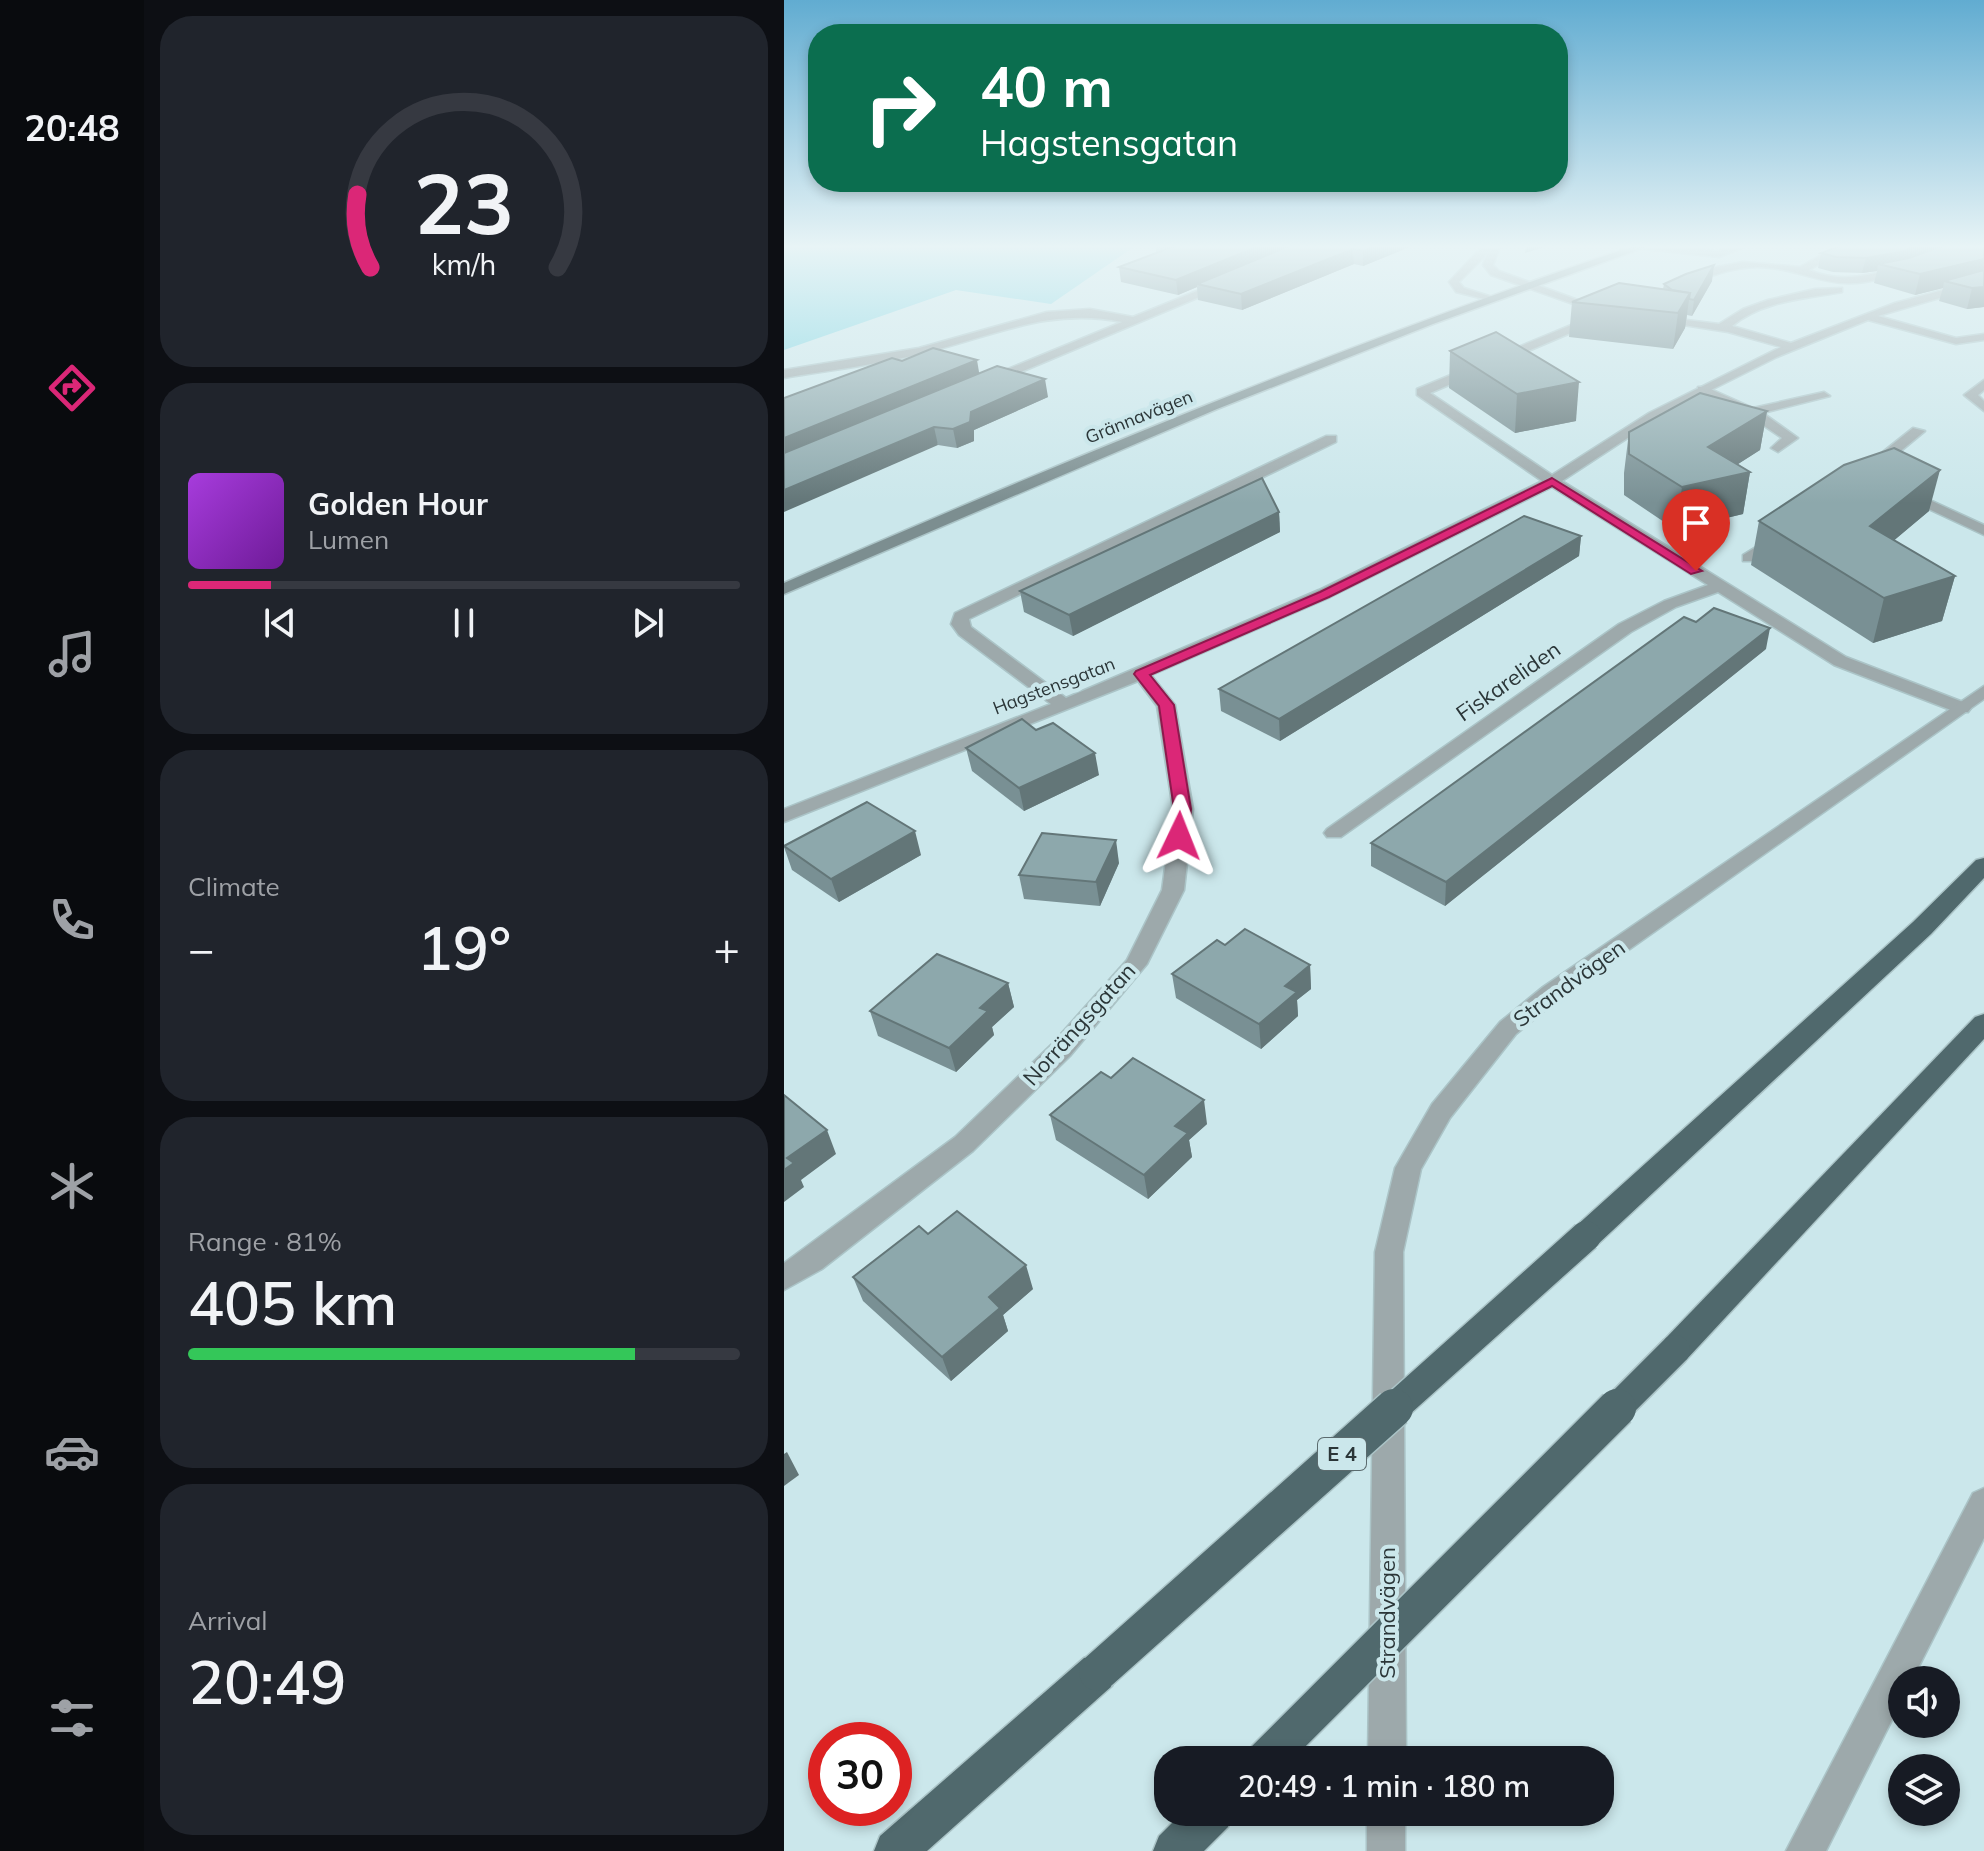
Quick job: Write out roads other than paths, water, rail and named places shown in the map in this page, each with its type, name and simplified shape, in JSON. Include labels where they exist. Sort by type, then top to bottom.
[{"type":"highway","name":"E 4","points":[[895,1851],[1586,1236],[1922,928],[1984,865]]},
{"type":"highway","points":[[1279,1746],[1675,1350],[1984,1023]]},
{"type":"main road","name":"Grännavägen","points":[[784,589],[991,497],[1407,330]]},
{"type":"street","points":[[784,374],[908,354],[992,330]]},
{"type":"street","points":[[974,388],[1112,330]]},
{"type":"street","points":[[1562,330],[1421,392],[1552,481],[1840,661],[1962,708]]},
{"type":"street","points":[[1734,330],[1794,347]]},
{"type":"street","name":"Hagstensgatan","points":[[784,816],[1141,674],[1324,595],[1552,481],[1652,417],[1747,366],[1833,330]]},
{"type":"street","points":[[1918,330],[1956,341],[1984,337]]},
{"type":"street","points":[[1984,384],[1970,395],[1984,407]]},
{"type":"street","points":[[1702,390],[1752,412],[1791,438],[1778,448]]},
{"type":"street","points":[[1752,412],[1824,396]]},
{"type":"street","points":[[1918,431],[1867,472],[1984,531]]},
{"type":"street","points":[[1063,704],[965,631],[959,624],[961,616],[1331,439]]},
{"type":"street","points":[[1748,558],[1794,526]]},
{"type":"street","name":"Fiskareliden","points":[[1334,833],[1625,628],[1670,604],[1720,586]]},
{"type":"street","name":"Norrängsgatan","points":[[784,1278],[812,1261],[964,1144],[1061,1050],[1136,964],[1173,890],[1183,809],[1166,705],[1141,674]]},
{"type":"street","name":"Strandvägen","points":[[1387,1746],[1389,1252],[1408,1168],[1441,1111],[1508,1028],[1551,993],[1984,691]]},
{"type":"street","points":[[1805,1851],[1984,1504]]},
{"type":"street","points":[[1386,1826],[1386,1851]]}]
